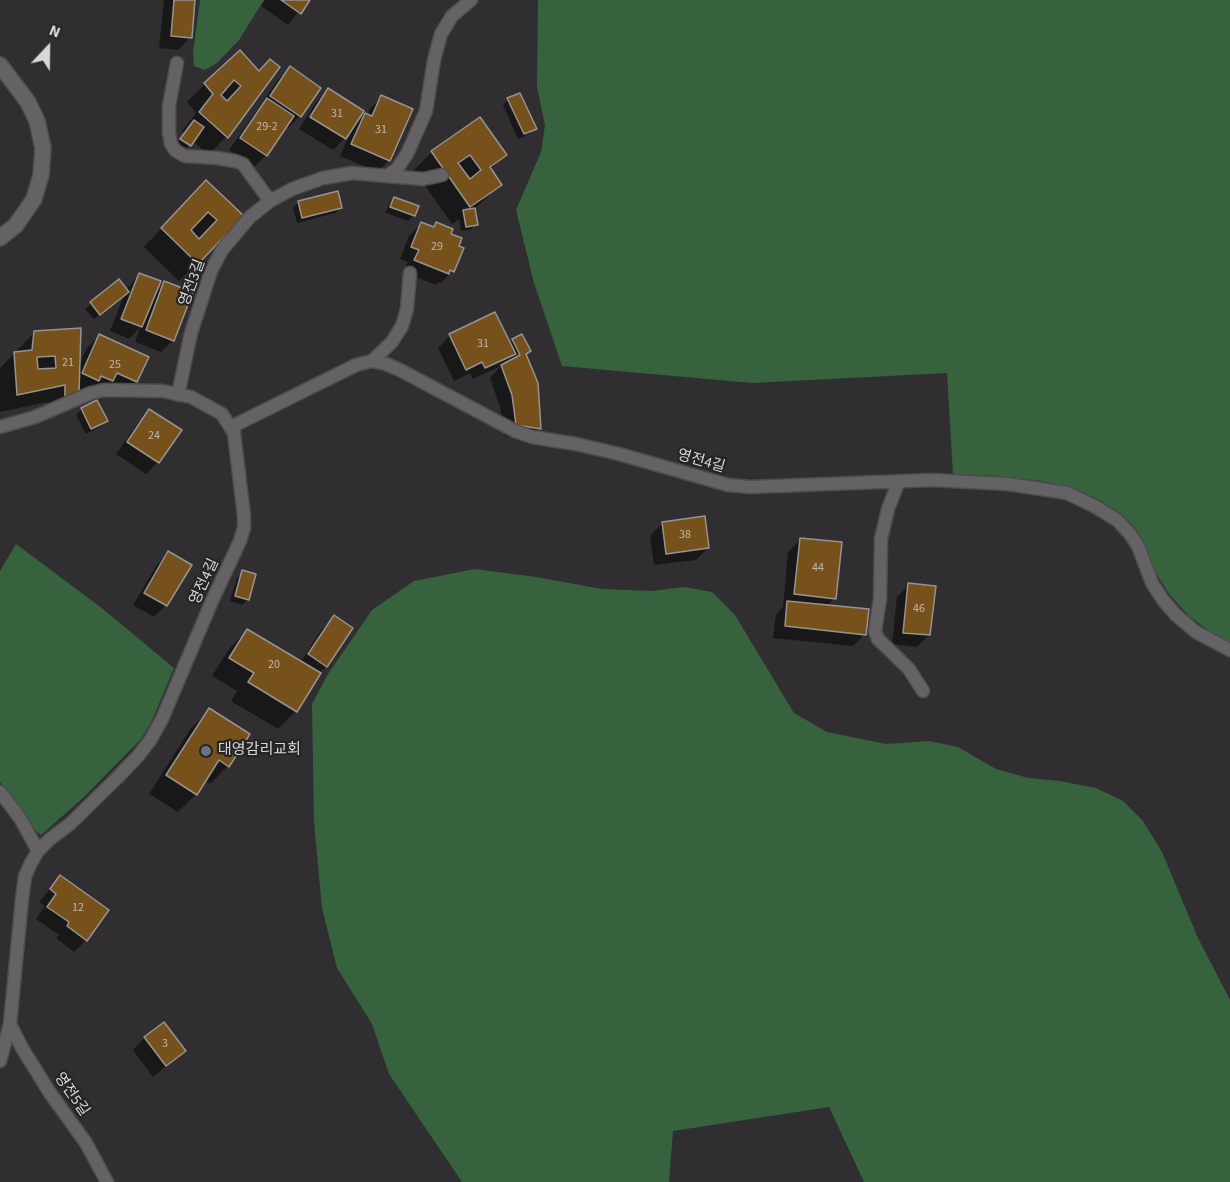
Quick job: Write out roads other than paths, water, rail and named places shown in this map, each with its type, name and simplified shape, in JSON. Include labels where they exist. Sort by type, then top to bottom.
[{"type":"street","points":[[0,65],[28,102],[37,121],[43,148],[41,175],[34,199],[16,225],[0,238]]},
{"type":"lane","points":[[387,176],[397,169],[407,154],[426,111],[434,60],[441,34],[452,16],[471,0]]},
{"type":"lane","points":[[177,63],[169,106],[171,144],[185,156],[226,159],[243,164],[270,201]]},
{"type":"lane","name":"영전3길","points":[[178,395],[191,333],[211,271],[233,236],[250,217],[270,201],[292,189],[323,178],[352,173],[423,178],[442,175]]},
{"type":"lane","points":[[0,427],[35,417],[91,393],[104,390],[163,392],[191,397],[222,414],[231,427],[356,365],[372,361],[392,342],[402,326],[407,309],[410,273]]},
{"type":"lane","name":"영전4길","points":[[372,361],[400,370],[514,431],[532,437],[619,454],[728,485],[750,487],[932,480],[1027,486],[1067,493],[1117,520],[1138,546],[1152,583],[1176,615],[1196,632],[1230,650]]},
{"type":"lane","name":"영전4길","points":[[0,1061],[10,1024],[25,876],[38,851],[86,808],[138,756],[162,719],[240,541],[244,528],[234,433],[231,427]]},
{"type":"lane","points":[[899,481],[888,509],[881,539],[880,599],[875,631],[878,639],[909,669],[923,691]]},
{"type":"lane","points":[[0,792],[20,818],[38,851]]},
{"type":"lane","name":"영전5길","points":[[10,1024],[50,1094],[86,1143],[107,1182]]},
{"type":"place","name":"대영감리교회","points":[[206,751]]}]
